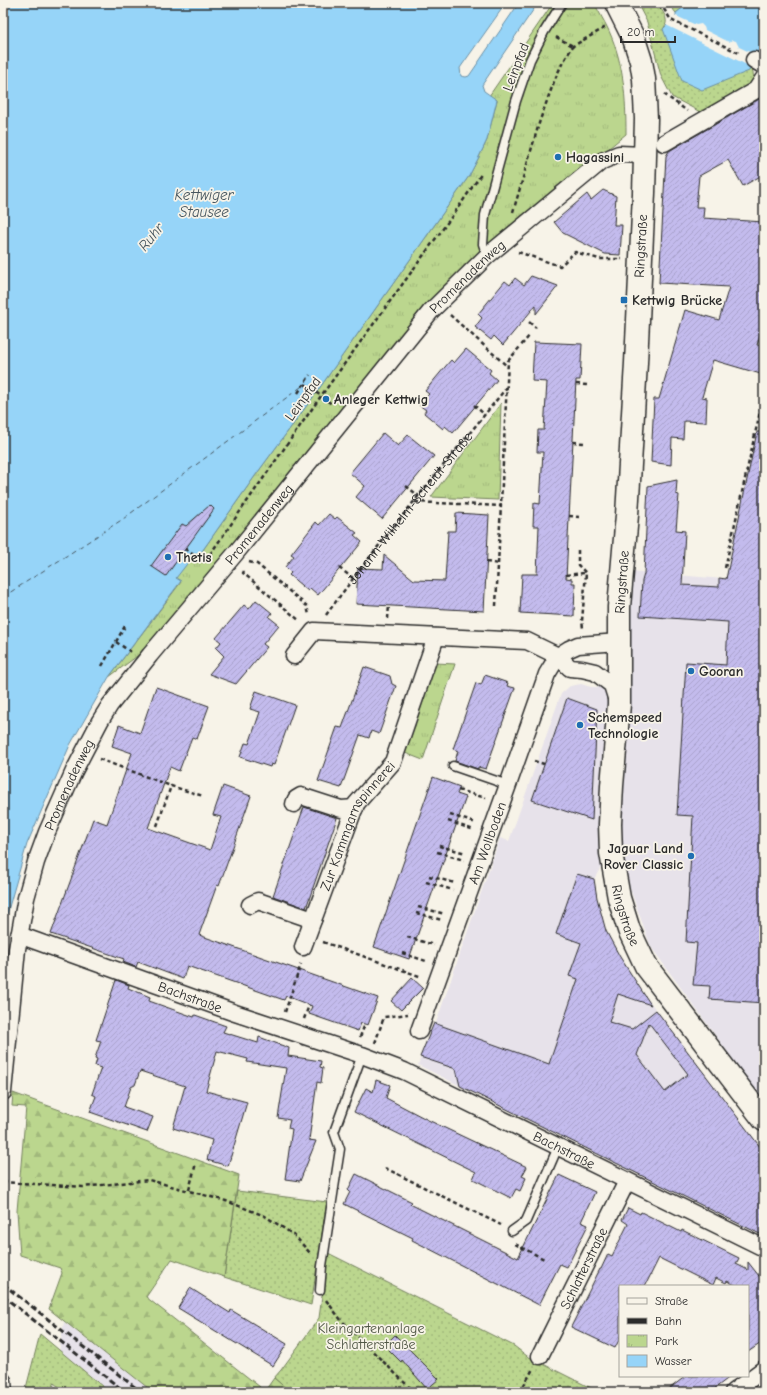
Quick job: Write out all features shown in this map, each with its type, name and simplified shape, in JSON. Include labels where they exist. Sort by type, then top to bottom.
[{"type":"main road","name":"Ringstraße","points":[[616,3],[634,39],[641,61],[644,79],[646,119],[628,508],[619,607],[619,704],[612,786],[610,824],[611,853],[619,898],[629,930],[646,966],[764,1120]]},
{"type":"street","points":[[664,143],[756,90],[764,78]]},
{"type":"street","name":"Promenadenweg","points":[[3,1092],[11,996],[19,934],[26,898],[36,862],[61,800],[83,753],[110,705],[240,548],[431,311],[487,256],[602,161],[619,154],[644,154]]},
{"type":"street","points":[[294,656],[314,631],[527,641],[558,656],[570,668],[582,668],[595,672],[612,685],[619,704]]},
{"type":"street","name":"Zur Kammgarnspinnerei","points":[[305,942],[356,804],[393,762],[436,637]]},
{"type":"street","points":[[558,656],[578,645],[619,642]]},
{"type":"street","name":"Am Wollboden","points":[[419,1031],[492,832],[547,674],[558,656]]},
{"type":"street","points":[[294,804],[296,799],[301,796],[341,809],[355,808]]},
{"type":"street","points":[[250,905],[258,901],[313,920]]},
{"type":"street","name":"Bachstraße","points":[[19,934],[404,1071],[764,1248]]},
{"type":"street","name":"Schlatterstraße","points":[[540,1356],[627,1181]]},
{"type":"street","points":[[733,1392],[764,1369]]},
{"type":"street","points":[[3,1381],[4,1392]]},
{"type":"lane","name":"Leinpfad","points":[[487,256],[483,244],[485,215],[516,102],[530,60],[544,32],[562,3]]},
{"type":"lane","points":[[454,766],[508,785]]},
{"type":"lane","points":[[320,1290],[322,1266],[340,1149],[334,1132],[366,1057]]},
{"type":"lane","points":[[512,1231],[526,1221],[558,1147]]},
{"type":"path","points":[[660,3],[671,20],[759,63]]},
{"type":"path","points":[[607,26],[573,46],[566,56],[555,79],[540,120],[509,225],[510,238],[513,250],[560,266],[575,252],[599,259],[620,260],[626,257],[640,256]]},
{"type":"path","points":[[558,38],[573,46]]},
{"type":"path","points":[[644,79],[700,121]]},
{"type":"path","name":"Leinpfad","points":[[200,568],[321,396],[458,208],[483,171]]},
{"type":"path","points":[[452,317],[508,367]]},
{"type":"path","points":[[529,322],[536,328]]},
{"type":"path","points":[[496,606],[508,388],[508,361],[530,335]]},
{"type":"path","points":[[298,393],[310,375]]},
{"type":"path","points":[[305,384],[321,396]]},
{"type":"path","points":[[576,384],[587,385]]},
{"type":"path","name":"Johann-Wilhelm-Scheidt-Straße","points":[[314,631],[414,502],[508,388]]},
{"type":"path","points":[[725,568],[764,394]]},
{"type":"path","points":[[474,406],[485,415]]},
{"type":"path","points":[[573,442],[584,443]]},
{"type":"path","points":[[406,486],[419,496]]},
{"type":"path","points":[[414,502],[502,506]]},
{"type":"path","points":[[569,516],[580,518]]},
{"type":"path","points":[[185,549],[204,562]]},
{"type":"path","points":[[578,550],[578,565],[586,573],[582,621],[583,629],[590,628]]},
{"type":"path","points":[[246,562],[256,564],[307,606]]},
{"type":"path","points":[[486,562],[499,564]]},
{"type":"path","points":[[244,567],[243,573],[295,618],[314,631]]},
{"type":"path","points":[[339,568],[354,578]]},
{"type":"path","points":[[566,575],[586,573]]},
{"type":"path","points":[[102,666],[125,626]]},
{"type":"path","points":[[116,642],[140,658],[134,675]]},
{"type":"path","points":[[83,753],[171,786],[203,796]]},
{"type":"path","points":[[538,762],[544,764]]},
{"type":"path","points":[[157,826],[171,786]]},
{"type":"path","points":[[458,790],[502,804]]},
{"type":"path","points":[[450,815],[492,832]]},
{"type":"path","points":[[448,821],[492,832]]},
{"type":"path","points":[[439,846],[481,861]]},
{"type":"path","points":[[437,852],[481,861]]},
{"type":"path","points":[[429,876],[470,892]]},
{"type":"path","points":[[426,882],[470,892]]},
{"type":"path","points":[[418,907],[459,922]]},
{"type":"path","points":[[416,913],[459,922]]},
{"type":"path","points":[[407,937],[449,949]]},
{"type":"path","points":[[280,1028],[302,962],[305,942],[437,982]]},
{"type":"path","points":[[402,953],[443,967]]},
{"type":"path","points":[[366,1057],[384,1017],[426,1012]]},
{"type":"path","points":[[189,1190],[196,1163]]},
{"type":"path","points":[[385,1168],[512,1231],[506,1240],[546,1260]]},
{"type":"path","points":[[3,1182],[83,1187],[149,1180],[189,1190],[226,1201],[265,1216],[294,1235],[322,1266]]},
{"type":"path","points":[[320,1290],[341,1320],[414,1392]]},
{"type":"path","points":[[520,1392],[540,1356]]},
{"type":"shaded area","points":[[630,571],[735,580],[764,585],[764,1102],[651,947],[624,872],[621,804],[629,728]]},
{"type":"shaded area","points":[[581,684],[591,687],[610,687],[609,854],[594,879],[597,898],[606,931],[640,989],[764,1152],[764,1236],[418,1065],[434,1023],[436,1023],[500,838],[509,841],[561,694],[570,686]]},
{"type":"shaded area","points":[[64,1322],[153,1392],[65,1392],[54,1382]]},
{"type":"green space","points":[[553,3],[595,4],[609,31],[618,56],[625,95],[626,134],[460,271],[425,311],[152,645],[109,677],[181,582],[175,578],[196,552],[200,554],[469,176],[487,140],[497,100],[489,96]]},
{"type":"green space","points":[[637,3],[657,3],[666,19],[663,29],[751,67],[754,84],[704,114],[672,97],[661,76],[647,22]]},
{"type":"green space","points":[[668,3],[689,3],[676,13]]},
{"type":"green space","points":[[501,403],[498,500],[431,497]]},
{"type":"green space","points":[[436,663],[455,664],[423,760],[405,753]]},
{"type":"green space","points":[[13,1093],[239,1175],[224,1277],[172,1259],[146,1297],[260,1387],[261,1392],[153,1392],[49,1309],[62,1273],[60,1268],[20,1255],[17,1211],[26,1107],[12,1106]]},
{"type":"green space","points":[[237,1191],[327,1202],[311,1305],[224,1277]]},
{"type":"green space","name":"Kleingartenanlage Schlatterstraße","points":[[328,1253],[514,1346],[527,1356],[595,1390],[593,1392],[290,1392],[274,1378],[319,1318]]},
{"type":"green space","points":[[40,1334],[109,1392],[65,1392],[54,1383],[53,1392],[25,1392]]},
{"type":"green space","points":[[274,1378],[290,1392],[264,1392]]},
{"type":"water","name":"Kettwiger Stausee","points":[[3,3],[506,3],[460,68],[461,76],[466,77],[469,76],[519,3],[538,3],[482,85],[484,91],[497,100],[487,140],[469,176],[200,554],[196,553],[194,555],[176,578],[181,581],[109,677],[70,745],[27,844],[5,921],[3,944]]},
{"type":"water","points":[[689,3],[764,3],[764,40],[749,71],[702,90],[682,81],[663,29],[676,16],[676,13]]},
{"type":"pier","points":[[676,16],[696,25],[701,24],[705,30],[729,42],[732,40],[736,41],[739,47],[756,55],[751,67],[666,25]]},
{"type":"building","points":[[764,95],[764,174],[743,186],[728,160],[699,176],[696,207],[704,207],[703,218],[764,222],[764,321],[757,345],[764,346],[764,375],[713,360],[702,397],[707,398],[706,422],[684,421],[683,439],[672,438],[671,465],[651,462],[654,399],[659,399],[685,310],[719,320],[729,287],[659,283],[666,156],[669,151]]},
{"type":"building","points":[[603,190],[616,196],[614,225],[622,225],[620,255],[605,254],[563,233],[554,222],[587,194],[591,200]]},
{"type":"building","points":[[531,276],[558,286],[536,314],[536,305],[503,345],[494,336],[491,340],[475,327],[482,318],[478,314],[505,281],[510,285],[515,278],[524,285]]},
{"type":"building","points":[[534,342],[582,344],[580,380],[576,380],[566,578],[572,579],[572,583],[575,583],[574,616],[520,613],[522,574],[537,574],[539,526],[533,526],[534,503],[540,504],[543,452],[537,452],[538,430],[544,430],[547,382],[532,381]]},
{"type":"building","points":[[466,349],[491,370],[489,373],[497,380],[453,433],[445,426],[443,429],[424,413],[426,410],[419,405],[429,394],[425,391],[445,367],[451,360],[454,363]]},
{"type":"building","points":[[757,432],[764,432],[764,1003],[709,999],[710,986],[693,985],[697,943],[686,942],[693,816],[677,815],[686,662],[726,665],[728,622],[640,616],[642,581],[644,574],[648,486],[677,480],[676,494],[679,495],[676,530],[685,531],[682,585],[719,587],[719,578],[726,579]]},
{"type":"building","points":[[383,433],[398,446],[408,435],[434,456],[382,519],[356,497],[365,486],[350,473]]},
{"type":"building","name":"Thetis","points":[[210,505],[214,509],[166,576],[151,566],[182,524],[186,526]]},
{"type":"building","points":[[456,513],[489,515],[484,611],[356,604],[358,568],[383,569],[384,555],[414,580],[445,581],[448,531],[455,531]]},
{"type":"building","points":[[329,514],[335,519],[337,517],[357,533],[354,535],[362,542],[318,595],[310,588],[308,591],[289,575],[291,573],[285,567],[294,556],[291,554],[316,522],[319,525]]},
{"type":"building","points":[[256,600],[272,613],[269,617],[279,625],[263,644],[267,647],[236,684],[209,674],[224,656],[216,648],[221,642],[216,638],[244,605],[249,609]]},
{"type":"building","points":[[364,667],[390,676],[392,684],[396,686],[379,734],[371,731],[369,738],[360,735],[341,788],[318,781],[337,727],[342,728]]},
{"type":"building","points":[[485,675],[508,683],[507,686],[515,688],[486,769],[478,767],[478,769],[455,761],[458,751],[453,749],[476,683],[481,685]]},
{"type":"building","points":[[156,687],[209,706],[197,739],[192,737],[179,771],[170,767],[148,828],[210,850],[221,817],[213,815],[223,786],[251,796],[219,886],[217,885],[199,935],[378,998],[368,1025],[361,1023],[358,1031],[309,1014],[312,1006],[286,996],[284,1000],[187,966],[183,979],[138,962],[136,967],[123,962],[124,959],[51,934],[93,819],[107,824],[132,753],[112,746],[119,725],[140,733]]},
{"type":"building","points":[[256,691],[295,705],[274,765],[271,764],[270,767],[240,757],[245,743],[249,744],[260,712],[250,709]]},
{"type":"building","points":[[567,698],[597,709],[592,820],[532,800]]},
{"type":"building","points":[[433,777],[460,787],[457,794],[466,797],[409,959],[374,947]]},
{"type":"building","points":[[304,807],[337,818],[306,908],[273,896]]},
{"type":"building","points":[[577,874],[594,879],[597,898],[606,931],[620,957],[651,1005],[618,994],[609,1022],[632,1029],[656,1010],[764,1152],[764,1236],[460,1086],[456,1069],[420,1057],[434,1023],[549,1064],[578,979],[569,976],[581,943],[556,934]],"holes":[[[649,1023],[688,1074],[665,1092],[637,1055]]]},
{"type":"building","points":[[412,978],[423,988],[401,1010],[391,1001]]},
{"type":"building","points":[[116,980],[129,985],[128,988],[150,997],[149,1001],[194,1017],[195,1015],[226,1026],[223,1032],[258,1043],[259,1037],[289,1048],[288,1056],[321,1061],[320,1067],[323,1068],[321,1083],[317,1082],[309,1140],[316,1141],[300,1181],[285,1179],[292,1129],[288,1128],[290,1120],[278,1118],[286,1068],[247,1062],[248,1059],[217,1051],[206,1091],[247,1102],[228,1166],[207,1160],[212,1140],[173,1128],[185,1086],[140,1071],[135,1085],[131,1087],[124,1107],[153,1117],[147,1132],[90,1112],[96,1096],[92,1094],[101,1068],[95,1066],[97,1059],[95,1058],[101,1041],[96,1040]]},
{"type":"building","points":[[376,1080],[390,1085],[386,1098],[428,1120],[527,1167],[522,1176],[526,1178],[520,1191],[516,1189],[511,1198],[473,1179],[476,1172],[354,1112],[366,1088],[373,1092]]},
{"type":"building","points":[[356,1174],[412,1202],[410,1204],[518,1258],[559,1175],[595,1192],[581,1222],[588,1225],[567,1267],[560,1264],[539,1305],[412,1240],[413,1238],[344,1204],[350,1192],[348,1190]]},
{"type":"building","points":[[628,1208],[640,1214],[641,1212],[739,1258],[736,1264],[748,1270],[748,1262],[759,1276],[764,1279],[764,1341],[749,1351],[749,1285],[735,1285],[727,1281],[726,1283],[716,1278],[713,1285],[659,1258],[646,1285],[619,1285],[619,1340],[615,1348],[571,1327],[608,1254],[612,1256],[628,1224],[622,1220]]},
{"type":"building","points":[[190,1288],[230,1313],[231,1310],[287,1344],[273,1366],[178,1308]]},
{"type":"building","points":[[395,1335],[439,1379],[427,1389],[402,1360],[401,1362],[389,1350],[391,1348],[387,1343]]},
{"type":"building","points":[[685,1377],[730,1377],[710,1392],[665,1392]]},
{"type":"ferry route","points":[[3,597],[123,519],[305,384]]},
{"type":"railway","points":[[3,1284],[141,1392]]},
{"type":"railway","points":[[3,1296],[125,1392]]},
{"type":"place","name":"Hagassini","points":[[558,157]]},
{"type":"place","name":"Kettwig Brücke","points":[[624,300]]},
{"type":"place","name":"Anleger Kettwig","points":[[326,399]]},
{"type":"place","name":"Thetis","points":[[168,557]]},
{"type":"place","name":"Gooran","points":[[691,671]]},
{"type":"place","name":"Schemspeed Technologie","points":[[580,725]]},
{"type":"place","name":"Jaguar Land Rover Classic","points":[[691,856]]},
{"type":"water label","name":"Ruhr","points":[[151,237]]}]
